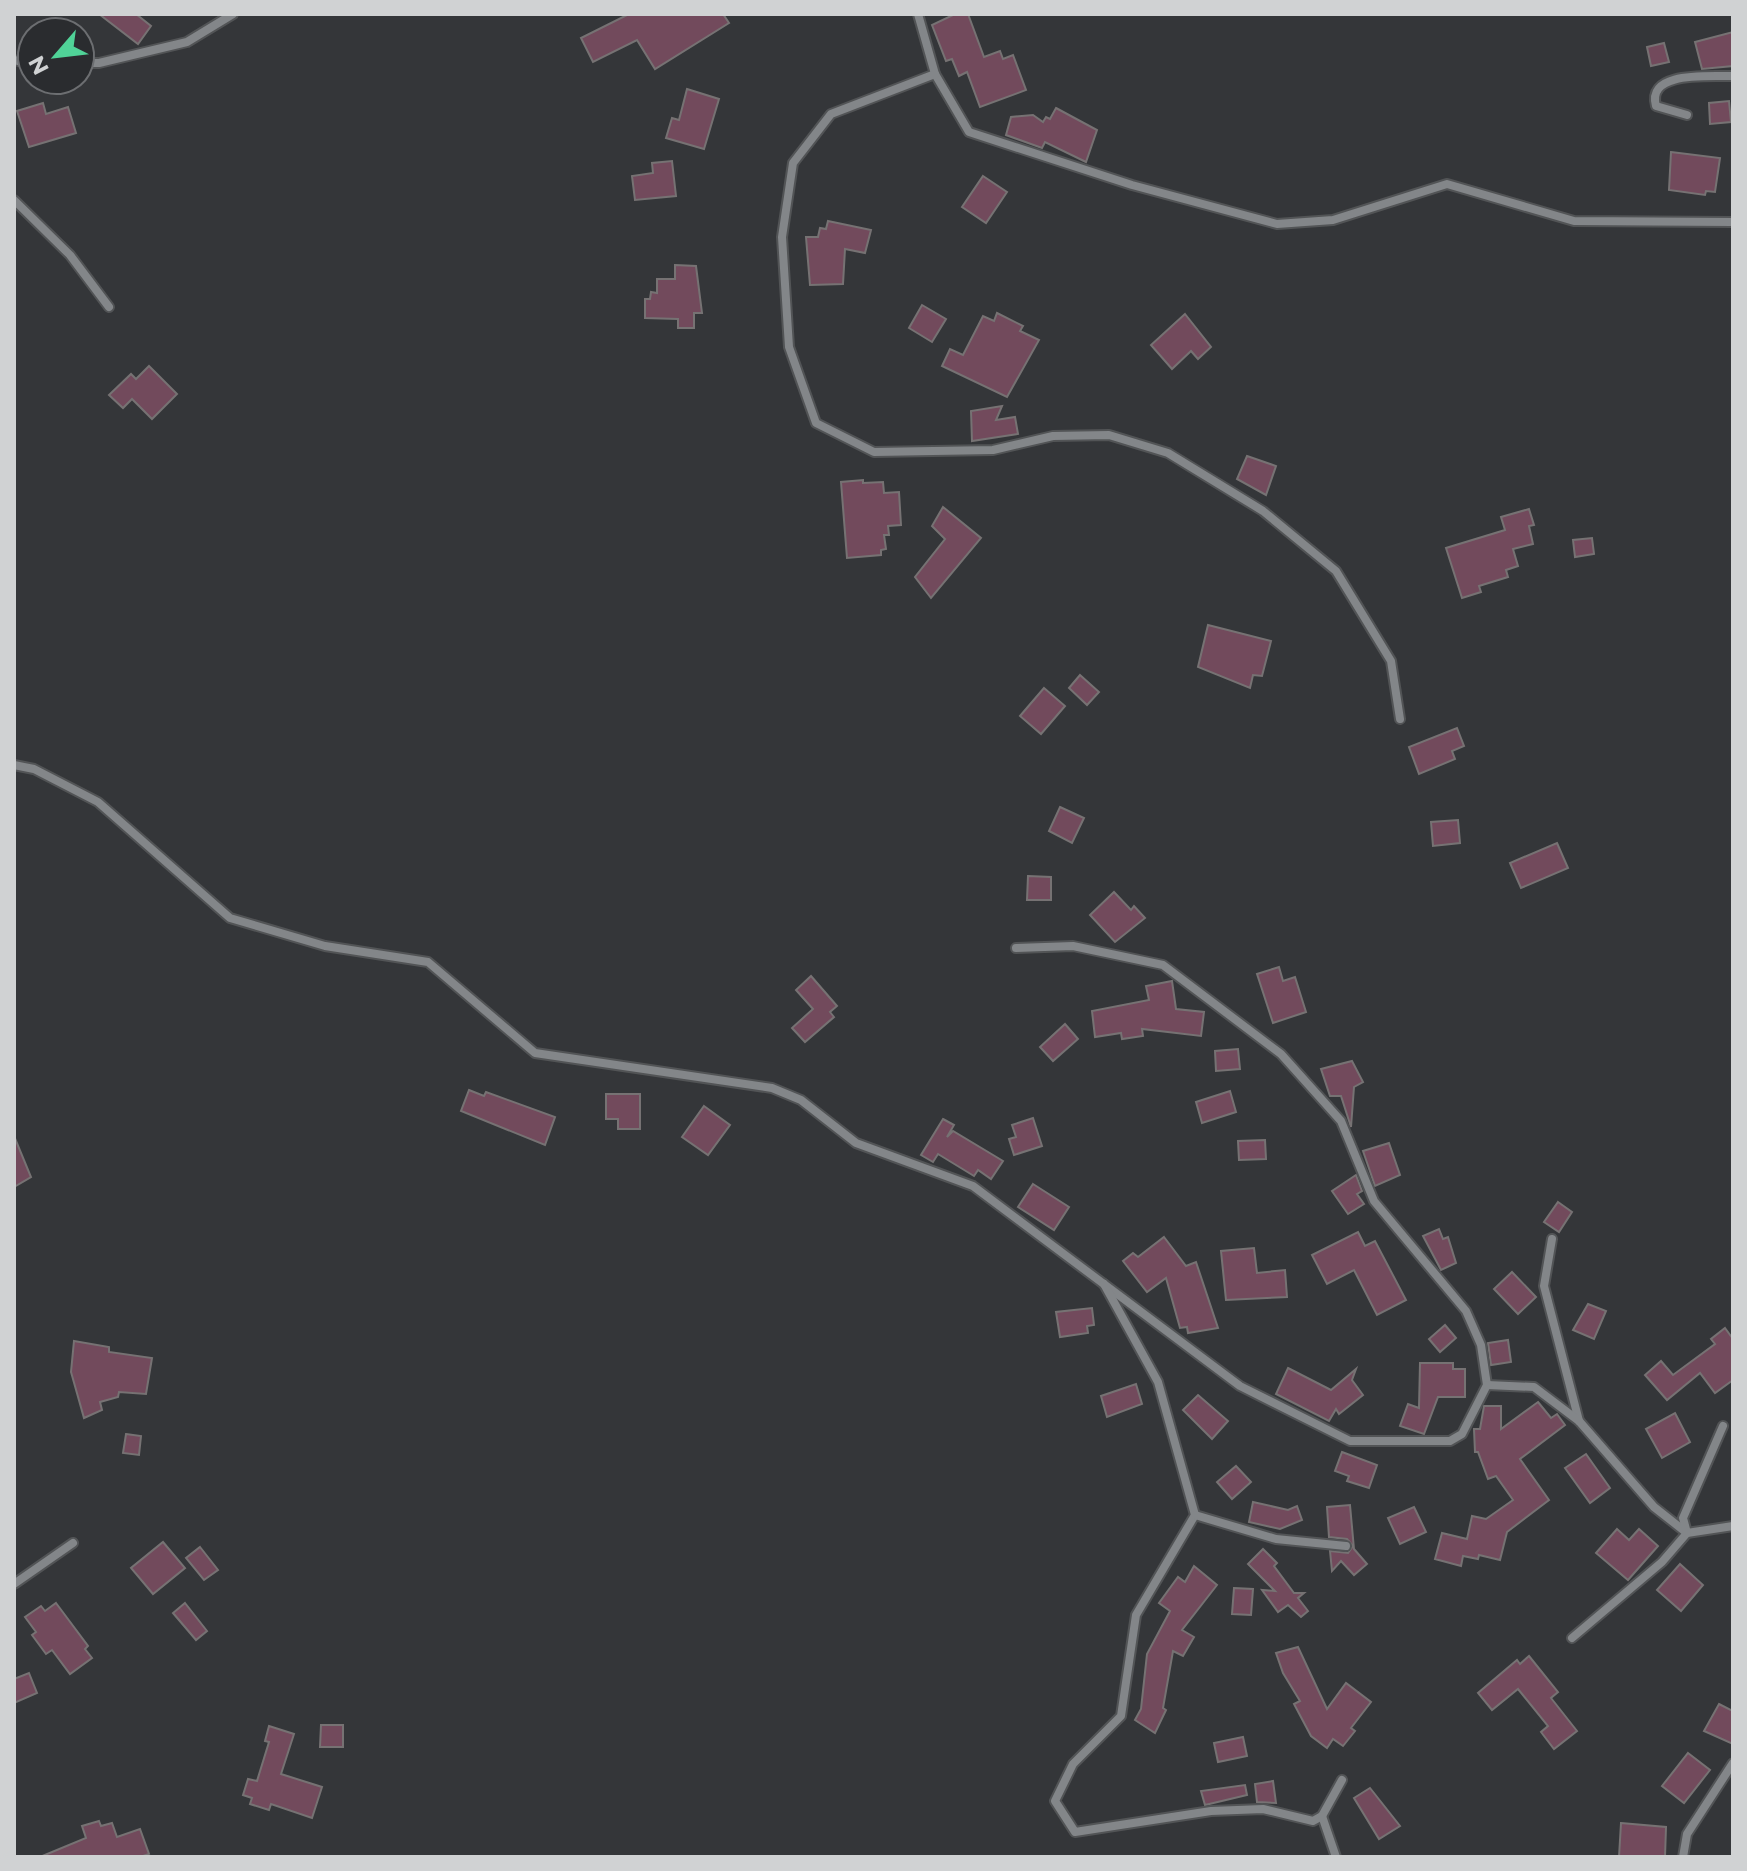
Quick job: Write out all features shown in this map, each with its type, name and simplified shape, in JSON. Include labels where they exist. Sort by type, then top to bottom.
[{"type":"street","points":[[96,63],[187,42],[233,14]]},
{"type":"street","points":[[918,14],[935,74],[969,132],[1132,185],[1277,224],[1333,220],[1447,184],[1574,221],[1733,222]]},
{"type":"street","points":[[935,74],[831,114],[793,163],[782,237],[789,347],[816,423],[874,452],[993,450],[1053,436],[1109,435],[1168,453],[1263,511],[1336,571],[1391,661],[1400,719]]},
{"type":"street","points":[[1687,115],[1656,106],[1654,97],[1658,88],[1670,80],[1733,76]]},
{"type":"street","points":[[14,200],[70,255],[109,307]]},
{"type":"street","points":[[14,765],[34,769],[98,802],[230,918],[325,946],[428,962],[535,1053],[772,1088],[801,1100],[856,1143],[973,1186],[1240,1386],[1350,1441],[1450,1441],[1462,1434],[1487,1385],[1481,1345],[1466,1311],[1374,1201],[1341,1121],[1281,1054],[1163,965],[1073,946],[1016,948]]},
{"type":"street","points":[[1552,1239],[1544,1286],[1579,1421]]},
{"type":"street","points":[[1102,1280],[1158,1382],[1195,1515],[1136,1615],[1121,1716],[1073,1764],[1055,1801],[1075,1832],[1211,1811],[1263,1809],[1313,1821],[1322,1816],[1342,1780]]},
{"type":"street","points":[[1487,1385],[1534,1387],[1579,1421],[1654,1507],[1687,1533]]},
{"type":"street","points":[[1687,1533],[1683,1518],[1723,1426]]},
{"type":"street","points":[[1195,1515],[1276,1539],[1346,1546]]},
{"type":"street","points":[[1572,1638],[1662,1562],[1687,1533],[1733,1526]]},
{"type":"street","points":[[14,1584],[73,1543]]},
{"type":"street","points":[[1683,1857],[1687,1834],[1733,1763]]},
{"type":"street","points":[[1322,1816],[1336,1857]]},
{"type":"building","points":[[99,14],[136,14],[151,26],[138,44]]},
{"type":"building","points":[[629,14],[723,14],[729,23],[655,69],[637,40],[593,62],[581,38]]},
{"type":"building","points":[[955,14],[968,14],[984,57],[1000,51],[1003,59],[1013,55],[1026,90],[980,107],[967,72],[959,76],[952,59],[946,61],[932,25]]},
{"type":"building","points":[[1733,32],[1733,66],[1702,69],[1695,42]]},
{"type":"building","points":[[1664,43],[1669,62],[1651,66],[1647,47]]},
{"type":"building","points":[[687,89],[719,99],[704,149],[666,138],[672,118],[679,120]]},
{"type":"building","points":[[1729,101],[1731,122],[1710,124],[1709,103]]},
{"type":"building","points":[[43,103],[46,114],[68,107],[76,133],[29,147],[17,111]]},
{"type":"building","points":[[1056,108],[1097,130],[1086,162],[1045,142],[1042,148],[1006,135],[1011,117],[1033,115],[1043,122],[1046,117],[1050,119]]},
{"type":"building","points":[[1671,152],[1720,158],[1715,192],[1706,191],[1705,195],[1669,190]]},
{"type":"building","points":[[672,161],[676,196],[635,200],[632,176],[653,173],[652,163]]},
{"type":"building","points":[[983,176],[1007,192],[986,223],[962,207]]},
{"type":"building","points":[[828,221],[871,230],[865,253],[845,249],[843,284],[810,285],[806,237],[818,237],[820,228],[826,229]]},
{"type":"building","points":[[675,265],[696,266],[702,313],[694,313],[694,328],[678,328],[678,319],[645,318],[645,299],[650,299],[651,292],[657,293],[657,279],[675,279]]},
{"type":"building","points":[[922,305],[946,319],[932,342],[909,328]]},
{"type":"building","points":[[997,313],[1023,326],[1020,331],[1039,340],[1007,397],[942,366],[950,349],[963,355],[983,316],[994,321]]},
{"type":"building","points":[[1185,314],[1211,347],[1198,359],[1191,351],[1172,369],[1151,345]]},
{"type":"building","points":[[149,366],[177,394],[152,419],[132,399],[123,408],[109,395],[131,374],[136,379]]},
{"type":"building","points":[[1002,406],[996,420],[1015,417],[1018,434],[972,441],[971,411]]},
{"type":"building","points":[[1247,456],[1276,466],[1266,495],[1237,479]]},
{"type":"building","points":[[863,480],[863,483],[883,482],[884,493],[899,492],[901,525],[888,526],[889,535],[884,535],[886,549],[881,550],[881,555],[847,558],[841,482]]},
{"type":"building","points":[[943,507],[981,538],[931,598],[915,577],[945,539],[932,526]]},
{"type":"building","points":[[1529,509],[1534,525],[1529,526],[1533,544],[1513,549],[1518,566],[1506,570],[1508,577],[1479,586],[1481,592],[1462,598],[1446,548],[1505,530],[1501,517]]},
{"type":"building","points":[[1592,538],[1594,554],[1575,557],[1573,540]]},
{"type":"building","points":[[1208,625],[1271,641],[1262,676],[1253,675],[1250,688],[1198,667]]},
{"type":"building","points":[[1080,675],[1099,692],[1087,705],[1069,688]]},
{"type":"building","points":[[1044,688],[1065,706],[1041,734],[1020,716]]},
{"type":"building","points":[[1457,728],[1464,746],[1452,751],[1455,759],[1419,774],[1409,747]]},
{"type":"building","points":[[1060,807],[1084,818],[1072,843],[1049,831]]},
{"type":"building","points":[[1458,820],[1460,843],[1433,846],[1431,822]]},
{"type":"building","points":[[1557,843],[1568,868],[1521,888],[1510,863]]},
{"type":"building","points":[[1028,876],[1051,877],[1051,900],[1027,900]]},
{"type":"building","points":[[1114,892],[1131,910],[1134,906],[1145,918],[1115,942],[1090,915]]},
{"type":"building","points":[[1279,967],[1283,981],[1295,977],[1306,1012],[1273,1023],[1257,974]]},
{"type":"building","points":[[811,976],[837,1006],[830,1012],[834,1017],[805,1042],[792,1028],[813,1009],[796,990]]},
{"type":"building","points":[[1172,981],[1176,1009],[1204,1012],[1201,1036],[1142,1029],[1143,1036],[1122,1039],[1121,1033],[1095,1037],[1092,1011],[1149,1000],[1146,986]]},
{"type":"building","points":[[1065,1024],[1078,1039],[1053,1061],[1040,1047]]},
{"type":"building","points":[[1238,1049],[1240,1069],[1216,1071],[1215,1051]]},
{"type":"building","points":[[1352,1061],[1363,1082],[1354,1087],[1351,1127],[1341,1096],[1330,1096],[1321,1069]]},
{"type":"building","points":[[469,1090],[484,1096],[486,1092],[555,1117],[545,1145],[461,1111]]},
{"type":"building","points":[[1230,1091],[1236,1112],[1202,1123],[1196,1102]]},
{"type":"building","points":[[606,1094],[640,1094],[640,1129],[618,1129],[618,1119],[606,1119]]},
{"type":"building","points":[[704,1106],[730,1125],[708,1155],[682,1137]]},
{"type":"building","points":[[1033,1118],[1042,1146],[1014,1155],[1009,1139],[1016,1137],[1012,1125]]},
{"type":"building","points":[[943,1119],[954,1125],[947,1137],[953,1131],[1003,1161],[991,1179],[978,1170],[974,1176],[938,1154],[933,1162],[921,1155]]},
{"type":"building","points":[[14,1136],[31,1177],[14,1187]]},
{"type":"building","points":[[1265,1140],[1266,1159],[1239,1160],[1238,1141]]},
{"type":"building","points":[[1389,1143],[1400,1175],[1375,1186],[1363,1151]]},
{"type":"building","points":[[1356,1175],[1362,1191],[1357,1194],[1364,1204],[1348,1214],[1332,1191]]},
{"type":"building","points":[[1033,1184],[1069,1207],[1054,1230],[1018,1207]]},
{"type":"building","points":[[1558,1202],[1572,1212],[1559,1232],[1544,1222]]},
{"type":"building","points":[[1439,1229],[1443,1239],[1448,1237],[1456,1263],[1441,1270],[1423,1236]]},
{"type":"building","points":[[1358,1232],[1365,1246],[1375,1241],[1406,1300],[1377,1315],[1354,1270],[1327,1284],[1312,1255]]},
{"type":"building","points":[[1164,1237],[1186,1266],[1196,1262],[1218,1328],[1188,1333],[1187,1327],[1180,1328],[1166,1278],[1147,1292],[1123,1261],[1133,1253],[1138,1257]]},
{"type":"building","points":[[1254,1248],[1257,1273],[1285,1270],[1287,1297],[1226,1300],[1221,1251]]},
{"type":"building","points":[[1512,1272],[1536,1297],[1518,1314],[1494,1289]]},
{"type":"building","points":[[1588,1304],[1606,1311],[1594,1339],[1573,1330]]},
{"type":"building","points":[[1092,1308],[1094,1325],[1087,1326],[1088,1333],[1060,1337],[1056,1312]]},
{"type":"building","points":[[1445,1325],[1456,1338],[1440,1352],[1429,1339]]},
{"type":"building","points":[[1725,1328],[1733,1339],[1733,1380],[1715,1393],[1700,1373],[1667,1400],[1645,1375],[1661,1361],[1673,1375],[1715,1344],[1711,1339]]},
{"type":"building","points":[[1508,1340],[1511,1362],[1491,1365],[1488,1343]]},
{"type":"building","points":[[74,1341],[109,1347],[109,1352],[152,1358],[146,1394],[119,1392],[118,1397],[100,1402],[102,1410],[84,1418],[71,1372]]},
{"type":"building","points":[[1420,1363],[1453,1363],[1453,1369],[1465,1369],[1465,1397],[1438,1397],[1424,1434],[1400,1426],[1408,1404],[1419,1408]]},
{"type":"building","points":[[1288,1368],[1331,1390],[1356,1369],[1352,1380],[1363,1395],[1339,1414],[1336,1409],[1329,1421],[1276,1394]]},
{"type":"building","points":[[1136,1384],[1142,1404],[1107,1417],[1101,1396]]},
{"type":"building","points":[[1198,1395],[1228,1421],[1212,1439],[1183,1410]]},
{"type":"building","points":[[1538,1402],[1551,1418],[1557,1414],[1565,1425],[1520,1459],[1549,1500],[1507,1532],[1500,1560],[1479,1555],[1478,1559],[1463,1556],[1461,1566],[1435,1559],[1442,1533],[1467,1539],[1472,1516],[1486,1519],[1513,1500],[1496,1476],[1488,1479],[1478,1452],[1475,1452],[1474,1429],[1480,1429],[1484,1406],[1501,1406],[1501,1429]]},
{"type":"building","points":[[1675,1413],[1690,1442],[1662,1458],[1646,1429]]},
{"type":"building","points":[[126,1434],[141,1436],[139,1455],[123,1453]]},
{"type":"building","points":[[1342,1452],[1377,1465],[1369,1488],[1347,1481],[1349,1476],[1335,1471]]},
{"type":"building","points":[[1586,1454],[1610,1488],[1590,1503],[1565,1468]]},
{"type":"building","points":[[1236,1466],[1251,1482],[1232,1499],[1217,1482]]},
{"type":"building","points":[[1253,1502],[1288,1510],[1297,1506],[1302,1520],[1280,1529],[1249,1522]]},
{"type":"building","points":[[1350,1505],[1354,1549],[1367,1564],[1354,1575],[1341,1561],[1332,1571],[1330,1551],[1348,1553],[1353,1546],[1347,1539],[1329,1537],[1327,1507]]},
{"type":"building","points":[[1414,1507],[1426,1532],[1400,1544],[1388,1518]]},
{"type":"building","points":[[1617,1529],[1629,1540],[1639,1529],[1658,1546],[1628,1580],[1596,1553]]},
{"type":"building","points":[[163,1542],[185,1568],[153,1594],[131,1568]]},
{"type":"building","points":[[200,1547],[218,1570],[204,1580],[186,1558]]},
{"type":"building","points":[[1263,1549],[1277,1563],[1274,1566],[1294,1593],[1304,1593],[1298,1598],[1308,1611],[1301,1617],[1288,1605],[1278,1612],[1262,1590],[1275,1591],[1248,1564]]},
{"type":"building","points":[[1680,1564],[1703,1585],[1681,1611],[1657,1590]]},
{"type":"building","points":[[1194,1566],[1217,1585],[1182,1630],[1194,1637],[1183,1656],[1173,1651],[1163,1708],[1166,1710],[1155,1733],[1135,1720],[1141,1709],[1147,1654],[1170,1611],[1159,1603],[1178,1577],[1185,1582]]},
{"type":"building","points":[[1234,1588],[1253,1589],[1251,1615],[1232,1614]]},
{"type":"building","points":[[56,1603],[88,1646],[85,1649],[92,1658],[70,1674],[52,1650],[46,1654],[32,1635],[36,1632],[25,1617],[41,1606],[45,1611]]},
{"type":"building","points":[[185,1603],[207,1631],[196,1640],[173,1613]]},
{"type":"building","points":[[1298,1647],[1327,1709],[1346,1683],[1371,1702],[1351,1728],[1355,1731],[1343,1746],[1333,1739],[1327,1748],[1311,1736],[1294,1704],[1300,1701],[1283,1673],[1276,1653]]},
{"type":"building","points":[[1529,1656],[1558,1692],[1551,1698],[1577,1731],[1554,1749],[1541,1732],[1548,1726],[1518,1689],[1492,1710],[1478,1693],[1517,1660],[1520,1664]]},
{"type":"building","points":[[29,1673],[37,1693],[14,1703],[14,1679]]},
{"type":"building","points":[[1719,1704],[1733,1711],[1733,1744],[1704,1731]]},
{"type":"building","points":[[321,1725],[343,1725],[343,1747],[320,1747]]},
{"type":"building","points":[[269,1726],[294,1734],[281,1774],[322,1787],[312,1818],[271,1804],[269,1810],[250,1804],[252,1798],[243,1795],[248,1779],[257,1781],[269,1742],[265,1741]]},
{"type":"building","points":[[1243,1737],[1247,1756],[1218,1762],[1214,1743]]},
{"type":"building","points":[[1688,1753],[1710,1770],[1684,1803],[1662,1786]]},
{"type":"building","points":[[1273,1781],[1276,1803],[1257,1802],[1255,1784]]},
{"type":"building","points":[[1245,1785],[1247,1795],[1205,1805],[1201,1791]]},
{"type":"building","points":[[1370,1788],[1400,1826],[1379,1839],[1354,1798]]},
{"type":"building","points":[[99,1821],[101,1826],[112,1823],[117,1837],[140,1829],[149,1854],[140,1857],[40,1857],[86,1838],[82,1826]]},
{"type":"building","points":[[1621,1823],[1666,1827],[1665,1857],[1619,1857]]}]
